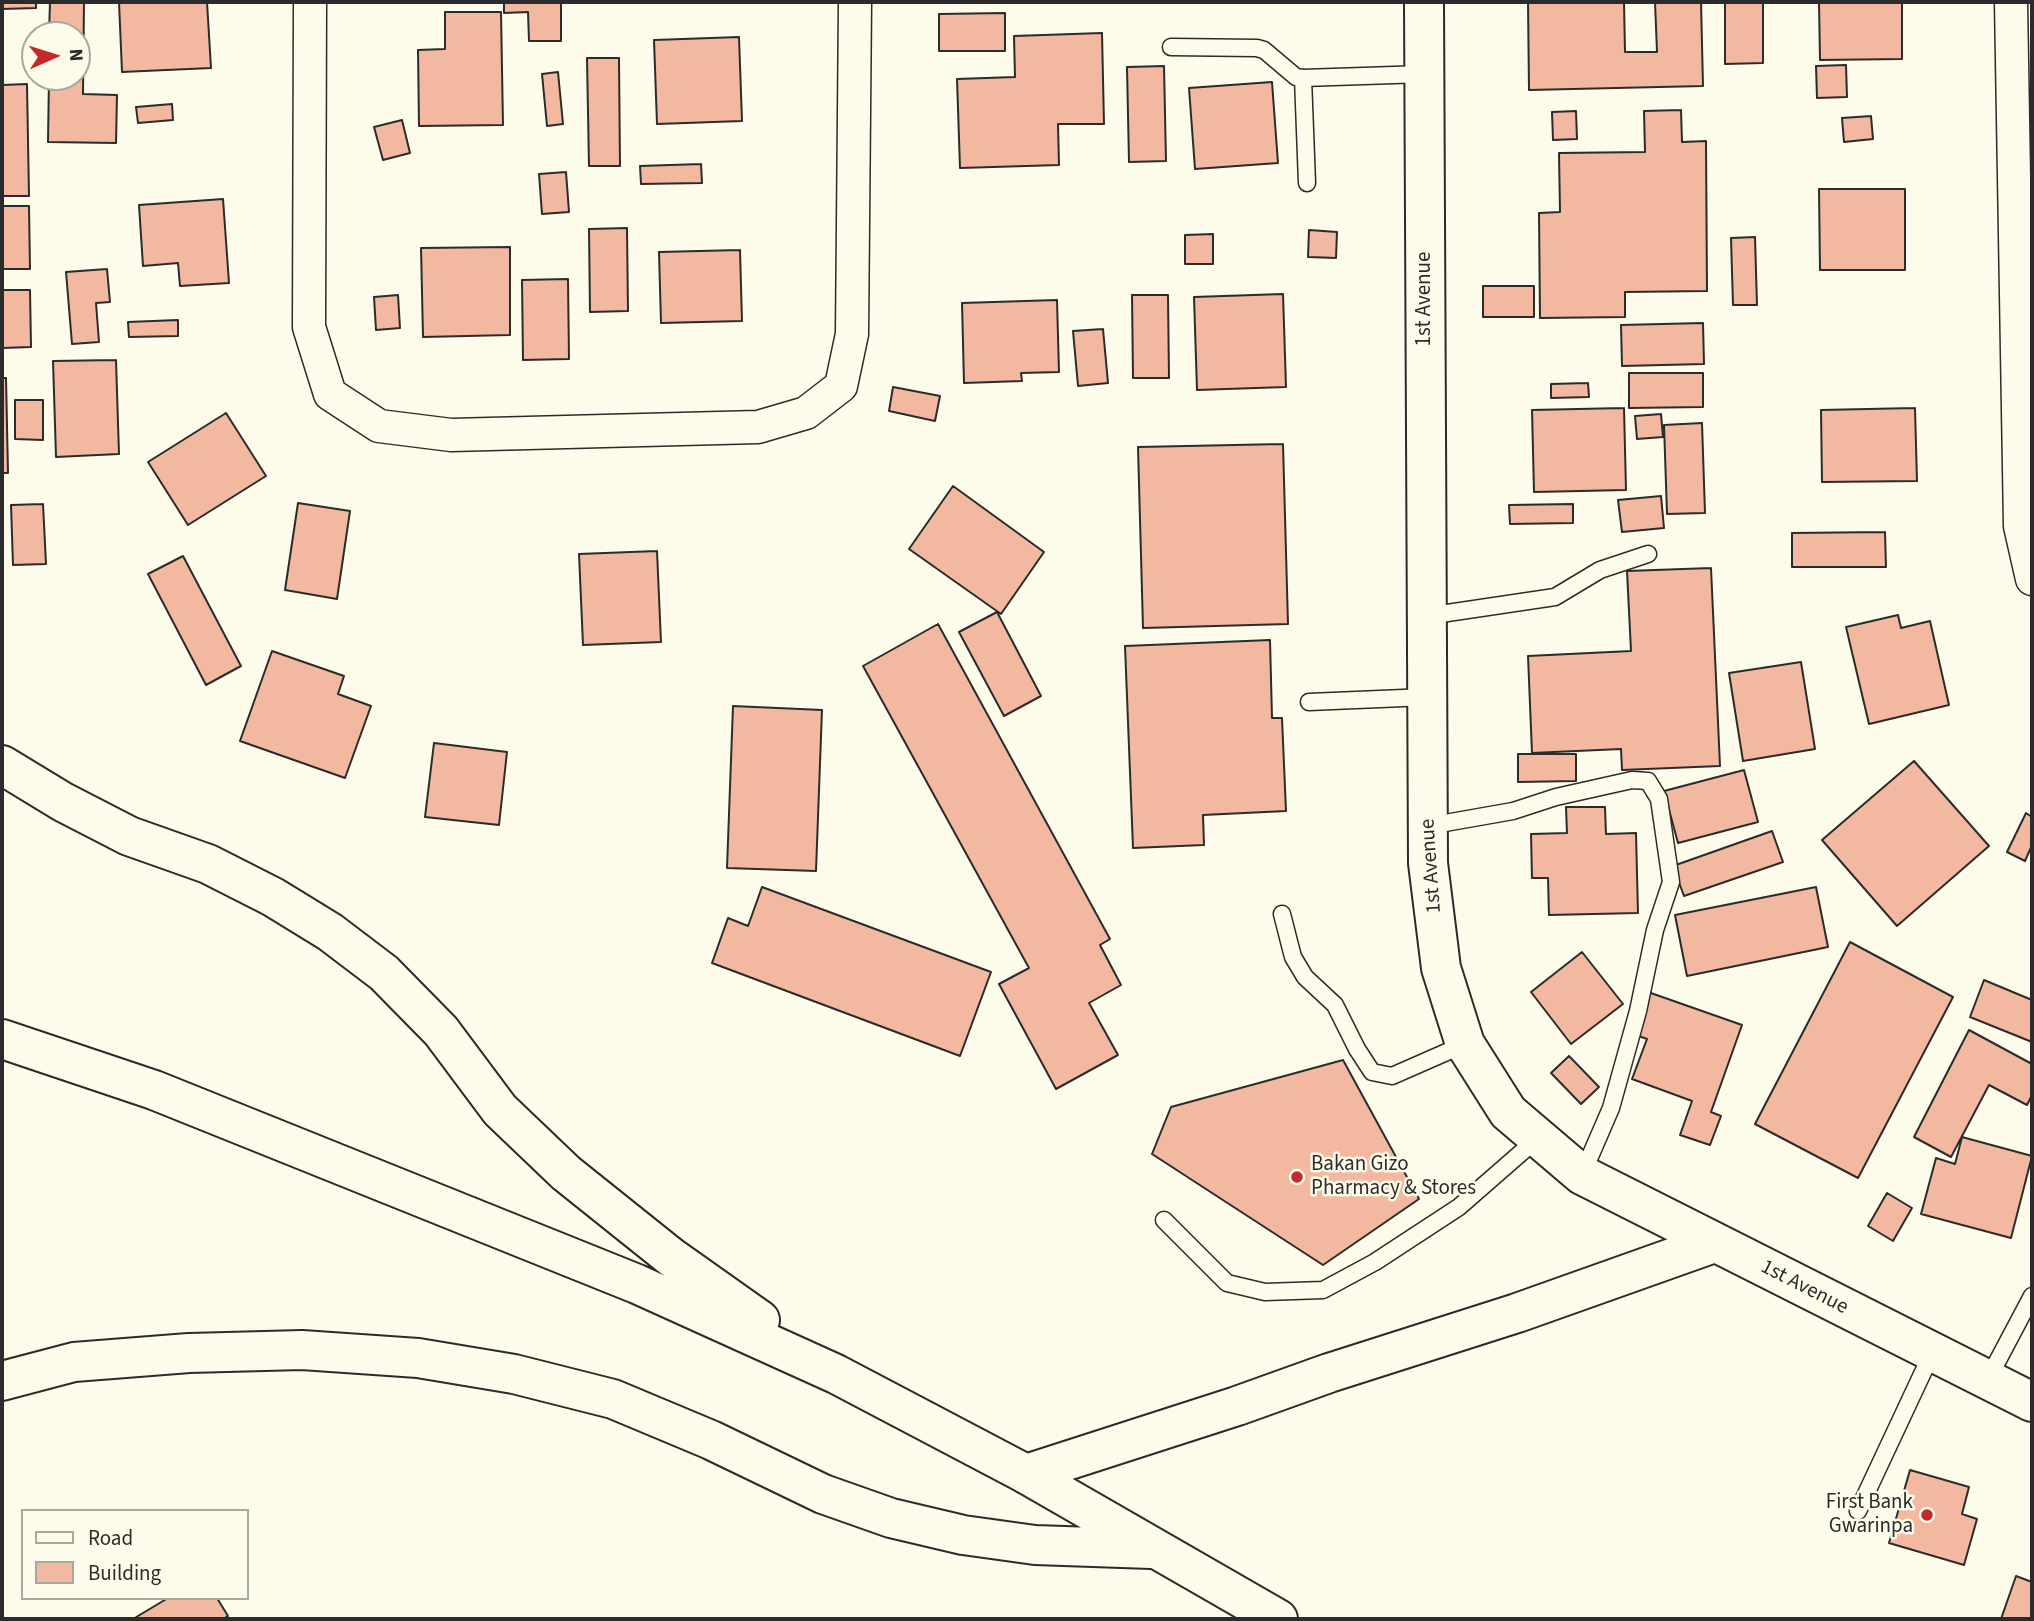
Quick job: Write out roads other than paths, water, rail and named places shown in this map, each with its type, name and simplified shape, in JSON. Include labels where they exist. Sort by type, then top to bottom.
[{"type":"main road","name":"1st Avenue","points":[[1424,2],[1428,863],[1441,968],[1465,1044],[1508,1112],[1582,1175],[2032,1402]]},
{"type":"main road","points":[[2,765],[63,802],[129,836],[208,864],[273,897],[330,932],[384,973],[441,1031],[500,1110],[566,1173],[671,1257],[836,1374]]},
{"type":"main road","points":[[2,1039],[154,1090],[638,1284],[836,1374],[1026,1474],[1278,1619]]},
{"type":"main road","points":[[1026,1474],[1517,1313],[1714,1243]]},
{"type":"main road","points":[[2,1381],[74,1362],[189,1353],[302,1350],[418,1358],[513,1374],[613,1399],[711,1440],[823,1494],[891,1518],[963,1535],[1035,1545],[1159,1549]]},
{"type":"street","points":[[310,2],[309,327],[330,394],[379,426],[451,435],[758,428],[806,413],[841,386],[852,334],[855,2]]},
{"type":"street","points":[[2011,2],[2020,526],[2032,579]]},
{"type":"lane","points":[[1171,47],[1257,48],[1264,50],[1296,77],[1303,78],[1424,74]]},
{"type":"lane","points":[[1303,78],[1307,183]]},
{"type":"lane","points":[[1427,616],[1555,597],[1600,570],[1648,554]]},
{"type":"lane","points":[[1309,702],[1427,697]]},
{"type":"lane","points":[[1428,827],[1513,811],[1556,797],[1632,780],[1648,782],[1658,799],[1671,882],[1655,930],[1638,1011],[1611,1108],[1582,1175]]},
{"type":"lane","points":[[1282,914],[1293,957],[1305,977],[1335,1005],[1372,1072],[1391,1076],[1465,1044]]},
{"type":"lane","points":[[1164,1220],[1227,1283],[1265,1292],[1323,1290],[1375,1262],[1459,1207],[1538,1138]]},
{"type":"lane","points":[[1988,1379],[2032,1296]]},
{"type":"lane","points":[[1858,1511],[1933,1353]]},
{"type":"place","name":"Bakan Gizo Pharmacy & Stores","points":[[1297,1177]]},
{"type":"place","name":"First Bank Gwarinpa","points":[[1927,1515]]}]
